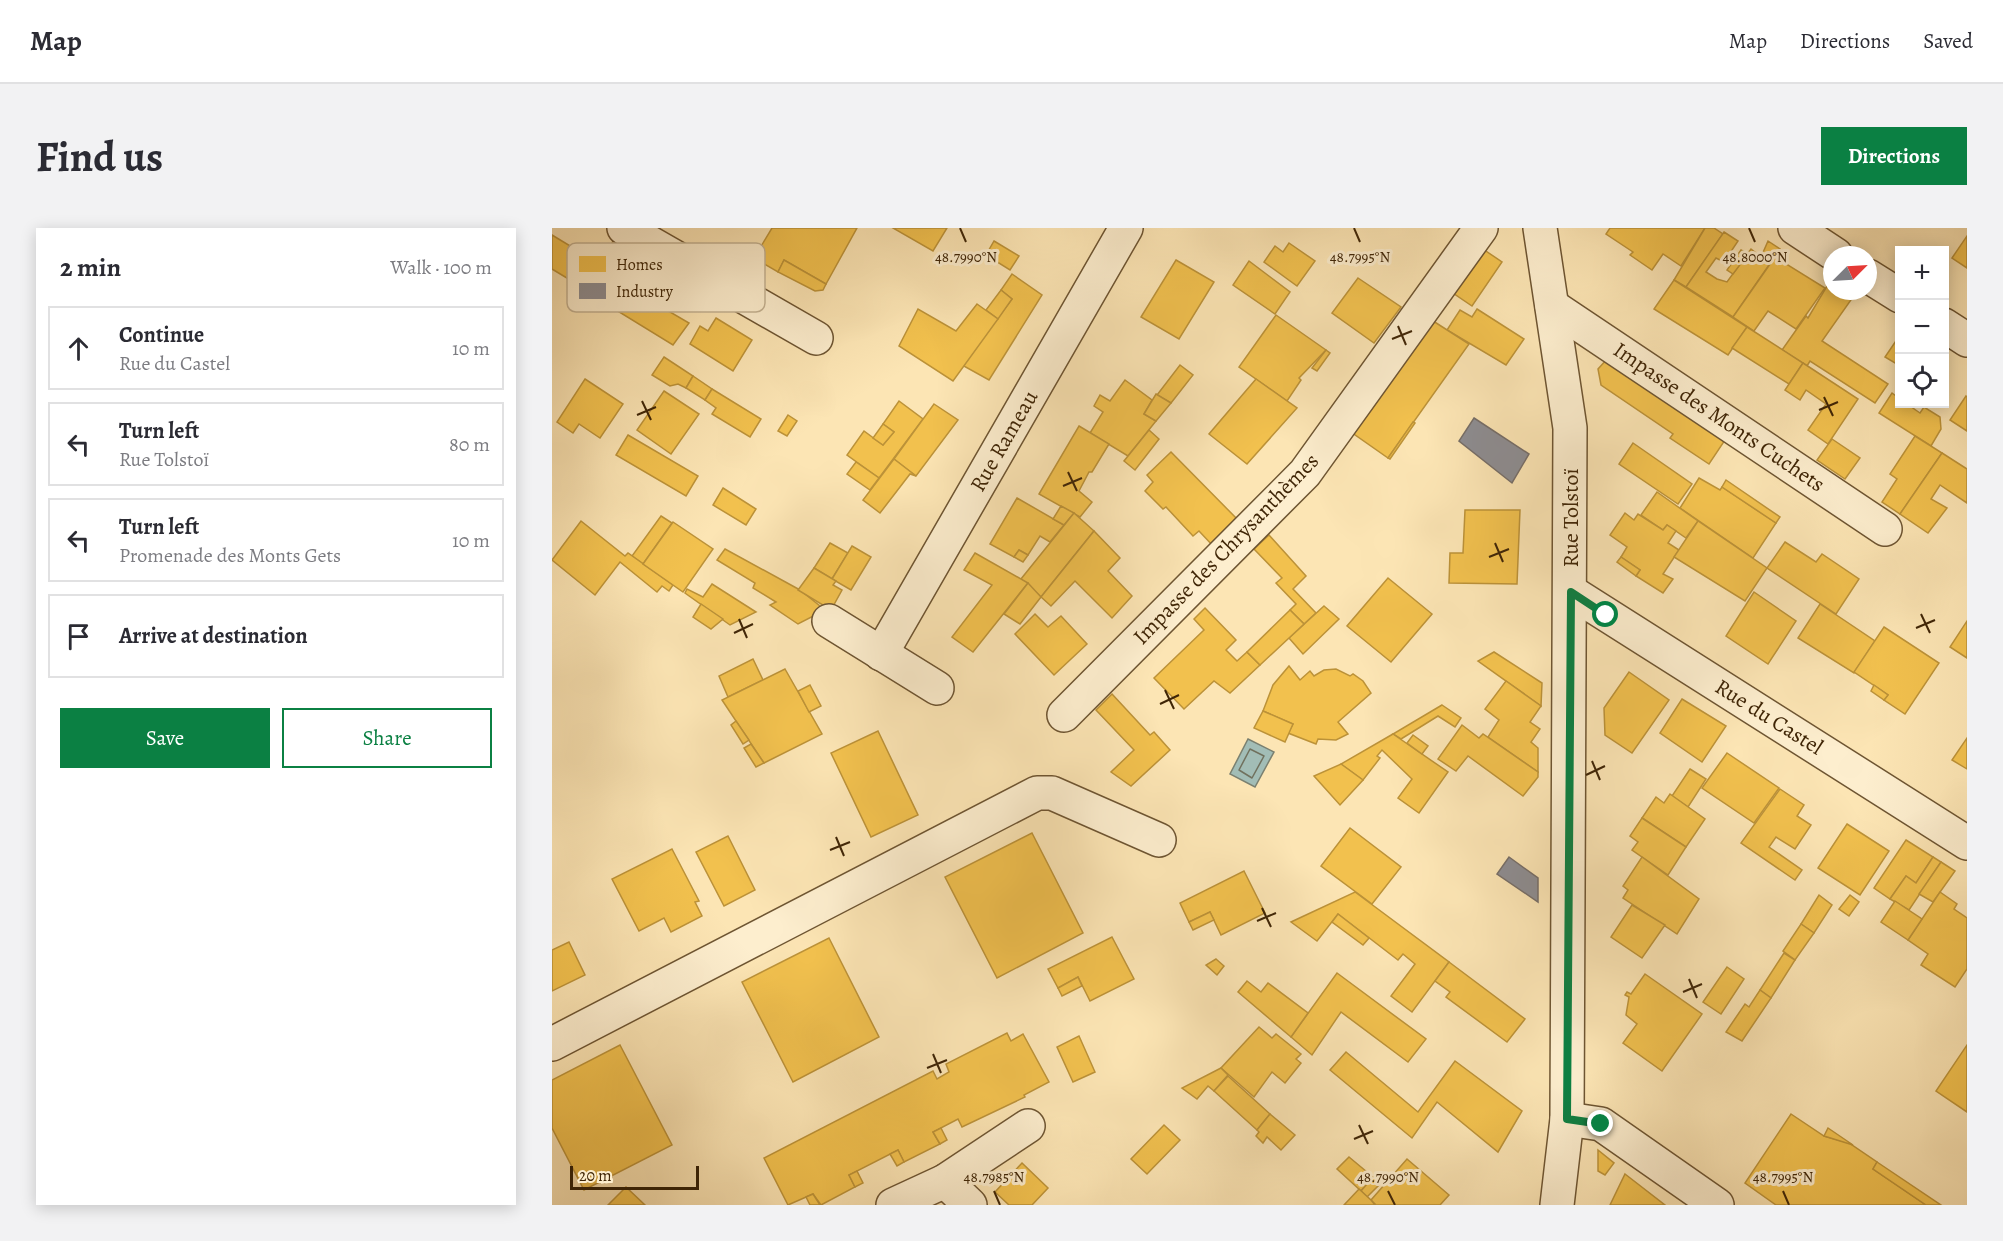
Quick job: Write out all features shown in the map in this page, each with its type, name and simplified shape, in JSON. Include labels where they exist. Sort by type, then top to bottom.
[{"type":"street","points":[[624,228],[650,243]]},
{"type":"street","name":"Rue Rameau","points":[[881,654],[1126,228]]},
{"type":"street","name":"Impasse des Chrysanthèmes","points":[[1064,715],[1305,473],[1481,228]]},
{"type":"street","name":"Rue Tolstoï","points":[[1540,228],[1570,428],[1567,1119],[1557,1205]]},
{"type":"street","points":[[1795,228],[1823,246]]},
{"type":"street","points":[[1877,282],[1895,293]]},
{"type":"street","name":"Impasse des Monts Cuchets","points":[[1552,306],[1886,529]]},
{"type":"street","points":[[765,309],[816,338]]},
{"type":"street","points":[[1949,328],[1967,340]]},
{"type":"street","name":"Rue du Castel","points":[[1571,592],[1967,843]]},
{"type":"street","points":[[829,621],[937,688]]},
{"type":"street","points":[[552,1044],[1037,793],[1052,793],[1160,840]]},
{"type":"street","points":[[1567,1119],[1601,1124],[1717,1205]]},
{"type":"street","points":[[893,1205],[945,1181],[1028,1126]]},
{"type":"street","points":[[945,1181],[970,1205]]},
{"type":"water","points":[[1248,739],[1274,752],[1255,787],[1230,774]]},
{"type":"building: Homes","points":[[772,228],[857,228],[826,284],[784,260],[778,272],[765,264],[765,243],[763,243]]},
{"type":"building: Homes","points":[[893,228],[947,228],[933,251]]},
{"type":"building: Homes","points":[[1610,228],[1705,228],[1681,266],[1663,254],[1652,270],[1630,255],[1633,252],[1606,234]]},
{"type":"building: Homes","points":[[1705,228],[1714,228],[1723,234],[1686,287],[1674,280]]},
{"type":"building: Homes","points":[[618,232],[636,243],[612,243]]},
{"type":"building: Homes","points":[[1724,232],[1738,241],[1724,262],[1716,258],[1706,272],[1717,279],[1727,282],[1751,249],[1761,257],[1768,241],[1780,249],[1733,317],[1686,287]]},
{"type":"building: Homes","points":[[552,235],[567,244],[567,278],[552,269]]},
{"type":"building: Homes","points":[[1967,236],[1967,268],[1952,258]]},
{"type":"building: Homes","points":[[994,241],[1019,256],[1010,270],[986,255]]},
{"type":"building: Homes","points":[[1289,243],[1315,261],[1297,286],[1264,262],[1275,246],[1283,252]]},
{"type":"building: Homes","points":[[1480,247],[1502,262],[1472,306],[1450,291]]},
{"type":"building: Homes","points":[[1741,250],[1748,254],[1733,274],[1727,270]]},
{"type":"building: Homes","points":[[1775,257],[1823,287],[1823,291],[1796,329],[1768,311],[1754,331],[1733,317]]},
{"type":"building: Homes","points":[[784,260],[826,284],[823,290],[815,291],[778,272]]},
{"type":"building: Homes","points":[[1176,260],[1214,282],[1179,339],[1141,317]]},
{"type":"building: Homes","points":[[1249,261],[1290,292],[1275,314],[1233,285]]},
{"type":"building: Homes","points":[[1012,274],[1042,295],[989,380],[962,365],[1012,299],[1001,290]]},
{"type":"building: Homes","points":[[1358,278],[1401,307],[1374,343],[1332,313]]},
{"type":"building: Homes","points":[[1674,280],[1747,327],[1728,355],[1654,309]]},
{"type":"building: Homes","points":[[1001,290],[1012,299],[998,319],[986,310]]},
{"type":"building: Homes","points":[[1823,293],[1823,300],[1851,300],[1822,341],[1888,384],[1875,403],[1810,361],[1807,366],[1782,350],[1806,316],[1808,318]]},
{"type":"building: Homes","points":[[977,304],[998,319],[953,381],[899,346],[918,309],[956,331]]},
{"type":"building: Homes","points":[[1477,309],[1524,339],[1506,365],[1447,330],[1460,310],[1472,317]]},
{"type":"building: Homes","points":[[619,312],[670,312],[689,323],[673,345]]},
{"type":"building: Homes","points":[[1276,315],[1326,350],[1299,378],[1301,380],[1287,401],[1239,367]]},
{"type":"building: Homes","points":[[716,318],[752,340],[733,371],[690,344],[700,326],[708,331]]},
{"type":"building: Homes","points":[[1430,319],[1469,344],[1388,458],[1351,432]]},
{"type":"building: Homes","points":[[1747,327],[1803,363],[1789,384],[1732,348]]},
{"type":"building: Homes","points":[[1895,342],[1895,363],[1885,357]]},
{"type":"building: Homes","points":[[1326,350],[1330,353],[1317,371],[1312,368]]},
{"type":"building: Homes","points":[[664,357],[693,376],[686,388],[678,384],[670,386],[652,375]]},
{"type":"building: Homes","points":[[1608,358],[1727,437],[1709,464],[1670,438],[1673,434],[1601,385],[1598,369]]},
{"type":"building: Homes","points":[[1803,363],[1858,399],[1828,444],[1808,430],[1826,404],[1806,390],[1800,400],[1785,390]]},
{"type":"building: Homes","points":[[1180,365],[1193,375],[1171,403],[1157,395]]},
{"type":"building: Homes","points":[[693,376],[712,389],[705,400],[686,388]]},
{"type":"building: Homes","points":[[585,379],[623,404],[600,438],[579,424],[573,433],[557,422]]},
{"type":"building: Homes","points":[[1256,379],[1297,408],[1247,464],[1209,434]]},
{"type":"building: Homes","points":[[1125,380],[1152,400],[1144,414],[1156,421],[1128,456],[1090,433],[1103,412],[1094,406],[1100,395],[1110,401]]},
{"type":"building: Homes","points":[[712,389],[761,419],[750,437],[712,414],[716,408],[705,400]]},
{"type":"building: Homes","points":[[664,391],[699,414],[671,454],[637,430]]},
{"type":"building: Homes","points":[[1892,393],[1895,395],[1895,408],[1913,408],[1920,413],[1926,408],[1940,417],[1941,429],[1931,446],[1879,413]]},
{"type":"building: Homes","points":[[1156,394],[1171,403],[1156,421],[1144,414]]},
{"type":"building: Homes","points":[[1967,397],[1967,431],[1950,420]]},
{"type":"building: Homes","points":[[899,401],[923,419],[879,478],[847,455],[864,431],[883,445],[894,432],[883,424]]},
{"type":"building: Homes","points":[[934,404],[958,420],[916,476],[894,459]]},
{"type":"building: Homes","points":[[788,415],[797,421],[787,436],[778,431]]},
{"type":"building: Homes","points":[[1413,422],[1415,423],[1390,459],[1388,458]]},
{"type":"building: Homes","points":[[883,424],[894,432],[883,445],[873,438]]},
{"type":"building: Homes","points":[[1079,426],[1109,444],[1079,491],[1092,502],[1080,517],[1039,494]]},
{"type":"building: Homes","points":[[1149,430],[1159,439],[1135,470],[1124,461]]},
{"type":"building: Homes","points":[[628,435],[698,476],[686,496],[616,455]]},
{"type":"building: Homes","points":[[1915,436],[1942,453],[1900,514],[1882,502],[1897,479],[1890,474]]},
{"type":"building: Homes","points":[[1832,439],[1860,458],[1845,479],[1817,460]]},
{"type":"building: Homes","points":[[1633,443],[1692,484],[1678,504],[1619,464]]},
{"type":"building: Homes","points":[[1171,452],[1240,522],[1214,547],[1199,531],[1193,536],[1166,507],[1163,509],[1145,491],[1153,482],[1147,475]]},
{"type":"building: Homes","points":[[1942,453],[1967,469],[1967,503],[1940,485],[1931,499],[1947,508],[1928,533],[1900,514]]},
{"type":"building: Homes","points":[[894,459],[916,476],[910,474],[880,513],[863,500]]},
{"type":"building: Homes","points":[[856,462],[879,478],[870,490],[847,474]]},
{"type":"building: Homes","points":[[1699,478],[1720,490],[1722,487],[1776,523],[1753,558],[1680,508]]},
{"type":"building: Homes","points":[[1726,480],[1780,517],[1776,523],[1722,487]]},
{"type":"building: Homes","points":[[723,488],[756,509],[746,525],[713,505]]},
{"type":"building: Homes","points":[[1657,492],[1698,521],[1686,538],[1667,525],[1663,530],[1641,515]]},
{"type":"building: Homes","points":[[1017,498],[1064,525],[1050,542],[1040,536],[1028,555],[1019,550],[1014,557],[990,544]]},
{"type":"building: Homes","points":[[1061,506],[1074,513],[1064,525],[1053,519]]},
{"type":"building: Homes","points":[[1465,510],[1520,510],[1517,584],[1449,583],[1450,553],[1463,553]]},
{"type":"building: Homes","points":[[1074,513],[1094,531],[1041,597],[1021,579]]},
{"type":"building: Homes","points":[[1625,513],[1634,520],[1638,514],[1663,530],[1667,525],[1676,531],[1668,543],[1679,550],[1663,574],[1673,579],[1663,593],[1636,576],[1640,570],[1621,557],[1627,547],[1610,535]]},
{"type":"building: Homes","points":[[661,516],[672,523],[643,564],[632,556]]},
{"type":"building: Homes","points":[[581,521],[625,556],[628,553],[673,585],[669,591],[662,586],[657,592],[620,562],[595,595],[552,560]]},
{"type":"building: Homes","points":[[1698,521],[1767,568],[1745,601],[1674,557]]},
{"type":"building: Homes","points":[[673,522],[713,549],[683,592],[643,564]]},
{"type":"building: Homes","points":[[1094,531],[1120,558],[1108,571],[1132,596],[1112,618],[1075,581],[1051,606],[1041,597]]},
{"type":"building: Homes","points":[[1269,535],[1306,576],[1293,589],[1316,613],[1304,624],[1290,610],[1296,604],[1276,583],[1282,578],[1254,549]]},
{"type":"building: Homes","points":[[1785,542],[1816,562],[1822,554],[1859,579],[1836,614],[1767,568]]},
{"type":"building: Homes","points":[[830,543],[848,553],[832,579],[814,568]]},
{"type":"building: Homes","points":[[852,546],[871,557],[851,590],[832,579]]},
{"type":"building: Homes","points":[[725,549],[800,590],[825,610],[798,624],[770,605],[776,602],[753,588],[755,583],[717,560]]},
{"type":"building: Homes","points":[[1019,550],[1028,555],[1023,562],[1014,557]]},
{"type":"building: Homes","points":[[975,553],[1028,583],[973,652],[952,637],[992,585],[964,570]]},
{"type":"building: Homes","points":[[1621,557],[1640,570],[1636,576],[1617,562]]},
{"type":"building: Homes","points":[[814,568],[836,581],[833,585],[842,590],[831,610],[798,590]]},
{"type":"building: Homes","points":[[1388,578],[1432,614],[1391,662],[1347,626]]},
{"type":"building: Homes","points":[[1028,583],[1041,597],[1020,624],[1004,614]]},
{"type":"building: Homes","points":[[712,584],[756,612],[730,625],[685,593],[687,589],[703,597]]},
{"type":"building: Homes","points":[[1754,592],[1796,621],[1768,664],[1726,636]]},
{"type":"building: Homes","points":[[701,604],[723,619],[711,629],[693,617]]},
{"type":"building: Homes","points":[[1820,604],[1875,641],[1854,673],[1798,638]]},
{"type":"building: Homes","points":[[1324,606],[1339,619],[1303,654],[1289,638]]},
{"type":"building: Homes","points":[[1205,608],[1236,640],[1226,650],[1237,661],[1247,652],[1260,665],[1230,693],[1214,681],[1184,709],[1154,678],[1204,630],[1194,619]]},
{"type":"building: Homes","points":[[1290,610],[1304,624],[1260,665],[1247,652]]},
{"type":"building: Homes","points":[[1035,614],[1048,627],[1061,616],[1087,644],[1054,675],[1015,634]]},
{"type":"building: Homes","points":[[1967,621],[1967,658],[1950,647]]},
{"type":"building: Homes","points":[[1884,627],[1939,663],[1905,714],[1884,700],[1888,695],[1854,672]]},
{"type":"building: Homes","points":[[1494,652],[1542,683],[1541,706],[1478,661]]},
{"type":"building: Homes","points":[[753,659],[763,680],[728,697],[719,676]]},
{"type":"building: Homes","points":[[1289,666],[1300,680],[1310,671],[1314,676],[1324,670],[1336,669],[1350,676],[1353,674],[1363,681],[1371,693],[1338,722],[1348,734],[1336,740],[1318,739],[1316,744],[1288,733],[1293,724],[1263,711],[1273,685]]},
{"type":"building: Homes","points":[[785,669],[822,734],[764,763],[722,700]]},
{"type":"building: Homes","points":[[1629,672],[1669,700],[1632,753],[1605,735],[1604,708]]},
{"type":"building: Homes","points":[[1506,681],[1541,706],[1530,722],[1540,729],[1531,742],[1538,748],[1538,772],[1488,737],[1499,720],[1485,709]]},
{"type":"building: Homes","points":[[810,685],[821,706],[809,712],[798,691]]},
{"type":"building: Homes","points":[[1874,685],[1888,695],[1884,700],[1871,691]]},
{"type":"building: Homes","points":[[1112,694],[1150,735],[1154,732],[1170,750],[1131,786],[1111,772],[1134,750],[1096,710]]},
{"type":"building: Homes","points":[[1682,699],[1726,726],[1702,762],[1660,733]]},
{"type":"building: Homes","points":[[1442,705],[1461,718],[1455,727],[1438,716],[1401,739],[1393,734]]},
{"type":"building: Homes","points":[[1263,711],[1293,724],[1285,742],[1254,728]]},
{"type":"building: Homes","points":[[736,721],[749,740],[743,744],[731,725]]},
{"type":"building: Homes","points":[[1462,725],[1479,738],[1483,734],[1538,772],[1538,777],[1523,796],[1468,756],[1456,771],[1438,759]]},
{"type":"building: Homes","points":[[878,731],[918,815],[871,837],[831,753]]},
{"type":"building: Homes","points":[[1393,734],[1448,772],[1419,813],[1398,798],[1412,779],[1382,750],[1377,756],[1380,758],[1363,780],[1341,764]]},
{"type":"building: Homes","points":[[1413,735],[1428,746],[1422,754],[1407,743]]},
{"type":"building: Homes","points":[[1967,738],[1967,769],[1952,760]]},
{"type":"building: Homes","points":[[751,744],[764,763],[756,767],[744,748]]},
{"type":"building: Homes","points":[[1727,753],[1779,788],[1754,823],[1702,788]]},
{"type":"building: Homes","points":[[1341,764],[1363,780],[1340,805],[1314,776]]},
{"type":"building: Homes","points":[[1690,769],[1706,779],[1688,807],[1672,796]]},
{"type":"building: Homes","points":[[1780,789],[1804,805],[1797,816],[1811,825],[1795,849],[1776,837],[1769,847],[1802,870],[1795,880],[1741,843]]},
{"type":"building: Homes","points":[[1670,794],[1705,819],[1686,847],[1642,818],[1656,797],[1664,803]]},
{"type":"building: Homes","points":[[1642,818],[1686,847],[1668,875],[1632,850],[1638,842],[1630,836]]},
{"type":"building: Homes","points":[[1847,824],[1889,851],[1860,895],[1818,868]]},
{"type":"building: Homes","points":[[1350,828],[1401,867],[1372,904],[1321,866]]},
{"type":"building: Homes","points":[[1032,833],[1083,933],[997,978],[945,877]]},
{"type":"building: Homes","points":[[728,836],[755,890],[724,906],[696,852]]},
{"type":"building: Homes","points":[[1906,840],[1933,857],[1916,883],[1906,876],[1890,899],[1874,888]]},
{"type":"building: Homes","points":[[672,849],[699,901],[695,902],[702,916],[671,932],[664,918],[639,931],[612,879]]},
{"type":"building: Homes","points":[[1642,857],[1699,899],[1677,934],[1623,898],[1628,890],[1623,886]]},
{"type":"building: Homes","points":[[1933,857],[1941,862],[1909,910],[1890,899],[1906,876],[1916,883]]},
{"type":"building: Homes","points":[[1941,862],[1955,871],[1933,902],[1919,894]]},
{"type":"building: Homes","points":[[1244,871],[1265,913],[1221,935],[1210,912],[1189,922],[1180,903]]},
{"type":"building: Homes","points":[[1355,892],[1449,962],[1412,1012],[1391,996],[1415,964],[1403,954],[1398,960],[1338,914],[1317,941],[1291,922]]},
{"type":"building: Homes","points":[[1940,892],[1957,904],[1954,909],[1967,918],[1967,969],[1955,987],[1921,965],[1928,954],[1908,940]]},
{"type":"building: Homes","points":[[1819,895],[1832,905],[1814,933],[1801,924]]},
{"type":"building: Homes","points":[[1850,895],[1859,902],[1849,916],[1839,909]]},
{"type":"building: Homes","points":[[1895,901],[1922,919],[1908,940],[1881,922]]},
{"type":"building: Homes","points":[[1632,905],[1665,925],[1642,958],[1611,937]]},
{"type":"building: Homes","points":[[1210,912],[1214,920],[1193,930],[1189,922]]},
{"type":"building: Homes","points":[[1338,914],[1369,938],[1363,945],[1332,922]]},
{"type":"building: Homes","points":[[1801,924],[1814,933],[1795,960],[1783,951]]},
{"type":"building: Homes","points":[[1112,937],[1134,979],[1090,1001],[1078,977],[1058,988],[1048,969]]},
{"type":"building: Homes","points":[[829,938],[879,1037],[793,1082],[742,982]]},
{"type":"building: Homes","points":[[569,942],[585,975],[552,991],[552,950]]},
{"type":"building: Homes","points":[[1784,953],[1795,960],[1771,998],[1760,990]]},
{"type":"building: Homes","points":[[1216,959],[1224,966],[1217,975],[1206,965]]},
{"type":"building: Homes","points":[[1449,962],[1525,1019],[1507,1042],[1446,997],[1450,992],[1435,981]]},
{"type":"building: Homes","points":[[1727,967],[1744,979],[1721,1014],[1703,1002]]},
{"type":"building: Homes","points":[[1337,973],[1426,1039],[1408,1062],[1341,1012],[1312,1055],[1291,1037]]},
{"type":"building: Homes","points":[[1645,974],[1702,1014],[1662,1071],[1623,1043],[1637,1024],[1626,1015],[1629,997],[1625,995],[1627,992],[1631,994]]},
{"type":"building: Homes","points":[[1078,977],[1082,986],[1062,996],[1058,988]]},
{"type":"building: Homes","points":[[1247,981],[1261,992],[1268,983],[1308,1013],[1291,1037],[1238,992]]},
{"type":"building: Homes","points":[[1760,990],[1771,998],[1742,1041],[1726,1032],[1745,1004],[1749,1007]]},
{"type":"building: Homes","points":[[1259,1027],[1272,1038],[1276,1034],[1301,1054],[1296,1059],[1301,1063],[1285,1083],[1272,1072],[1254,1097],[1221,1068]]},
{"type":"building: Homes","points":[[1007,1033],[1011,1041],[1023,1034],[1049,1082],[1024,1095],[1025,1097],[962,1127],[958,1119],[933,1132],[940,1144],[904,1162],[898,1150],[849,1175],[855,1187],[821,1205],[813,1194],[788,1205],[764,1158],[933,1071],[937,1079],[949,1072],[946,1064]]},
{"type":"building: Homes","points":[[1079,1036],[1095,1072],[1073,1082],[1057,1047]]},
{"type":"building: Homes","points":[[620,1045],[672,1145],[584,1190],[552,1128],[552,1080]]},
{"type":"building: Homes","points":[[1967,1045],[1967,1112],[1936,1091]]},
{"type":"building: Homes","points":[[1346,1052],[1418,1112],[1455,1061],[1522,1111],[1498,1152],[1437,1102],[1412,1138],[1330,1070]]},
{"type":"building: Homes","points":[[1221,1068],[1228,1075],[1214,1091],[1208,1086],[1197,1099],[1182,1088]]},
{"type":"building: Homes","points":[[1228,1076],[1270,1114],[1257,1130],[1214,1091]]},
{"type":"building: Homes","points":[[1270,1114],[1295,1135],[1281,1150],[1267,1137],[1263,1143],[1256,1136],[1259,1132],[1257,1130]]},
{"type":"building: Homes","points":[[1791,1114],[1824,1136],[1849,1143],[1877,1162],[1873,1169],[1926,1205],[1776,1205],[1745,1183]]},
{"type":"building: Homes","points":[[1164,1125],[1180,1140],[1147,1174],[1131,1159]]},
{"type":"building: Homes","points":[[941,1128],[947,1140],[940,1144],[933,1132]]},
{"type":"building: Homes","points":[[1828,1128],[1853,1145],[1824,1136]]},
{"type":"building: Homes","points":[[898,1150],[904,1162],[897,1166],[890,1154]]},
{"type":"building: Homes","points":[[1598,1150],[1614,1163],[1605,1175],[1598,1171]]},
{"type":"building: Homes","points":[[1349,1157],[1373,1177],[1361,1191],[1337,1169]]},
{"type":"building: Homes","points":[[1407,1159],[1449,1195],[1440,1205],[1376,1205],[1371,1200]]},
{"type":"building: Homes","points":[[1877,1162],[1941,1205],[1926,1205],[1873,1169]]},
{"type":"building: Homes","points":[[1022,1163],[1048,1188],[1032,1205],[1009,1205],[995,1192]]},
{"type":"building: Homes","points":[[857,1171],[863,1183],[855,1187],[849,1175]]},
{"type":"building: Homes","points":[[1625,1174],[1665,1205],[1610,1205]]},
{"type":"building: Homes","points":[[1373,1177],[1381,1183],[1367,1197],[1361,1191]]},
{"type":"building: Homes","points":[[626,1187],[645,1205],[608,1205]]},
{"type":"building: Homes","points":[[1359,1189],[1371,1200],[1375,1205],[1344,1205]]},
{"type":"building: Homes","points":[[813,1194],[820,1205],[810,1205],[806,1197]]},
{"type":"building: Industry","points":[[1474,418],[1529,454],[1512,483],[1459,441]]},
{"type":"building: Industry","points":[[1509,857],[1538,878],[1538,902],[1497,874]]},
{"type":"route","points":[[1601,1124],[1567,1119],[1571,592],[1606,615]]}]
